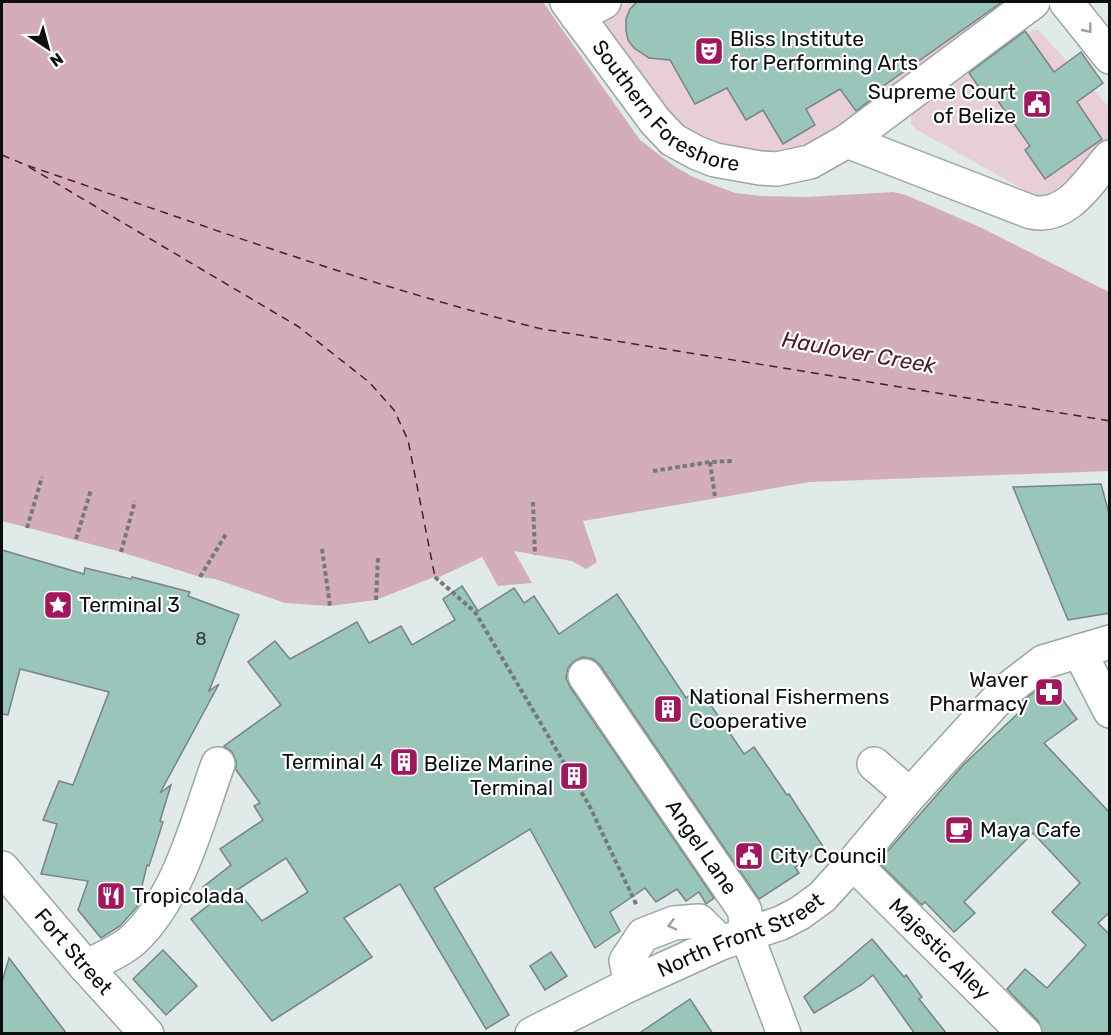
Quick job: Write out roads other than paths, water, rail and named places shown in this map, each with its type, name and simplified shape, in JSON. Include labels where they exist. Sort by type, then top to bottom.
[{"type":"street","name":"Southern Foreshore","points":[[583,6],[655,121],[681,145],[714,160],[760,168],[791,167],[824,156],[1033,2]]},
{"type":"street","points":[[1066,2],[1110,57]]},
{"type":"street","points":[[847,141],[1031,212],[1043,213],[1055,211],[1072,200],[1110,157]]},
{"type":"street","name":"North Front Street","points":[[532,1034],[631,984],[734,938],[800,913],[822,897],[910,795],[1004,692],[1043,662],[1110,642]]},
{"type":"street","points":[[1079,651],[1110,711]]},
{"type":"street","name":"Angel Lane","points":[[585,676],[745,911],[734,938],[784,1034]]},
{"type":"street","points":[[86,967],[132,941],[161,907],[179,871],[218,764]]},
{"type":"street","points":[[874,764],[910,795]]},
{"type":"street","name":"Majestic Alley","points":[[853,863],[1024,1034]]},
{"type":"street","name":"Fort Street","points":[[4,880],[147,1034]]},
{"type":"water","name":"Haulover Creek","points":[[2,2],[543,2],[640,140],[674,166],[693,177],[735,193],[762,196],[807,197],[893,192],[906,195],[982,228],[1109,292],[1109,471],[810,482],[583,521],[597,562],[586,569],[572,561],[514,551],[532,583],[498,586],[482,557],[435,579],[434,577],[376,600],[330,606],[285,603],[215,579],[200,577],[121,552],[2,521]]},
{"type":"place","name":"Bliss Institute for Performing Arts","points":[[709,51]]},
{"type":"place","name":"Supreme Court of Belize","points":[[1037,104]]},
{"type":"place","name":"Terminal 3","points":[[58,605]]},
{"type":"place","name":"Waver Pharmacy","points":[[1049,692]]},
{"type":"place","name":"National Fishermens Cooperative","points":[[668,709]]},
{"type":"place","name":"Terminal 4","points":[[404,762]]},
{"type":"place","name":"Belize Marine Terminal","points":[[574,776]]},
{"type":"place","name":"Maya Cafe","points":[[959,830]]},
{"type":"place","name":"City Council","points":[[749,856]]},
{"type":"place","name":"Tropicolada","points":[[111,896]]}]
